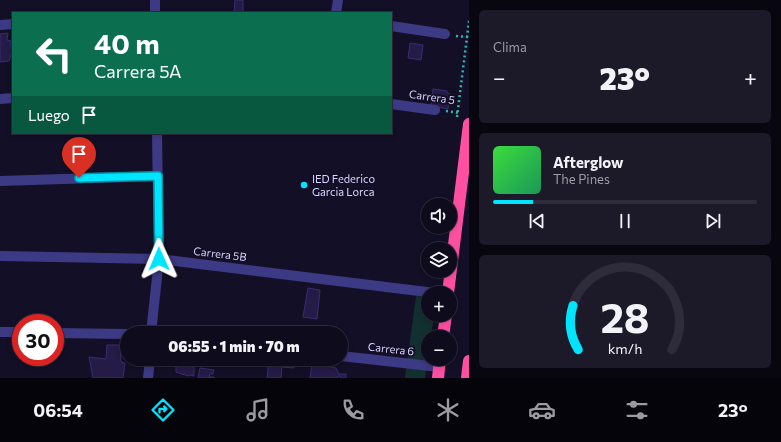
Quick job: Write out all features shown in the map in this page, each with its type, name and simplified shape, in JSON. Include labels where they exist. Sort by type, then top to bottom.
[{"type":"highway","points":[[449,286],[466,119]]},
{"type":"highway","points":[[467,378],[469,361]]},
{"type":"street","points":[[155,0],[156,12]]},
{"type":"street","points":[[336,12],[338,0]]},
{"type":"street","points":[[0,25],[12,24]]},
{"type":"street","points":[[392,26],[445,34]]},
{"type":"street","points":[[0,99],[12,98]]},
{"type":"street","name":"Carrera 5","points":[[392,104],[435,110]]},
{"type":"street","points":[[153,326],[159,259],[157,134]]},
{"type":"street","points":[[0,181],[158,176]]},
{"type":"street","name":"Carrera 5B","points":[[0,256],[159,259],[421,291]]},
{"type":"street","points":[[0,332],[12,332]]},
{"type":"street","points":[[64,333],[120,334]]},
{"type":"street","name":"Carrera 6","points":[[348,357],[439,368]]},
{"type":"street","points":[[148,378],[149,366]]},
{"type":"path","points":[[457,120],[469,21]]},
{"type":"path","name":"Carrera 5","points":[[435,110],[458,113],[466,119]]},
{"type":"green space","points":[[416,296],[421,297],[421,322],[433,322],[432,330],[421,330],[421,366],[427,366],[425,378],[405,378]]},
{"type":"building","points":[[235,0],[243,0],[243,12],[234,12]]},
{"type":"building","points":[[8,33],[7,40],[11,41],[12,52],[9,61],[0,62],[0,34]]},
{"type":"building","points":[[410,43],[423,45],[421,60],[408,58]]},
{"type":"building","points":[[433,89],[447,91],[447,93],[450,94],[448,109],[431,106]]},
{"type":"building","points":[[308,288],[320,290],[317,319],[303,317]]},
{"type":"building","points":[[107,345],[120,345],[120,366],[125,366],[123,378],[93,378],[89,357],[106,359]]},
{"type":"building","points":[[176,366],[194,366],[194,376],[188,376],[176,372]]},
{"type":"building","points":[[268,366],[294,366],[294,368],[282,367],[281,378],[267,378]]},
{"type":"building","points":[[312,366],[326,366],[336,368],[339,374],[346,374],[346,378],[341,378],[338,376],[338,378],[310,378]]},
{"type":"building","points":[[200,368],[214,370],[213,374],[210,374],[209,377],[214,378],[198,378]]},
{"type":"place","name":"IED Federico Garcia Lorca","points":[[304,185]]},
{"type":"route","points":[[79,178],[158,176],[159,259]]}]
